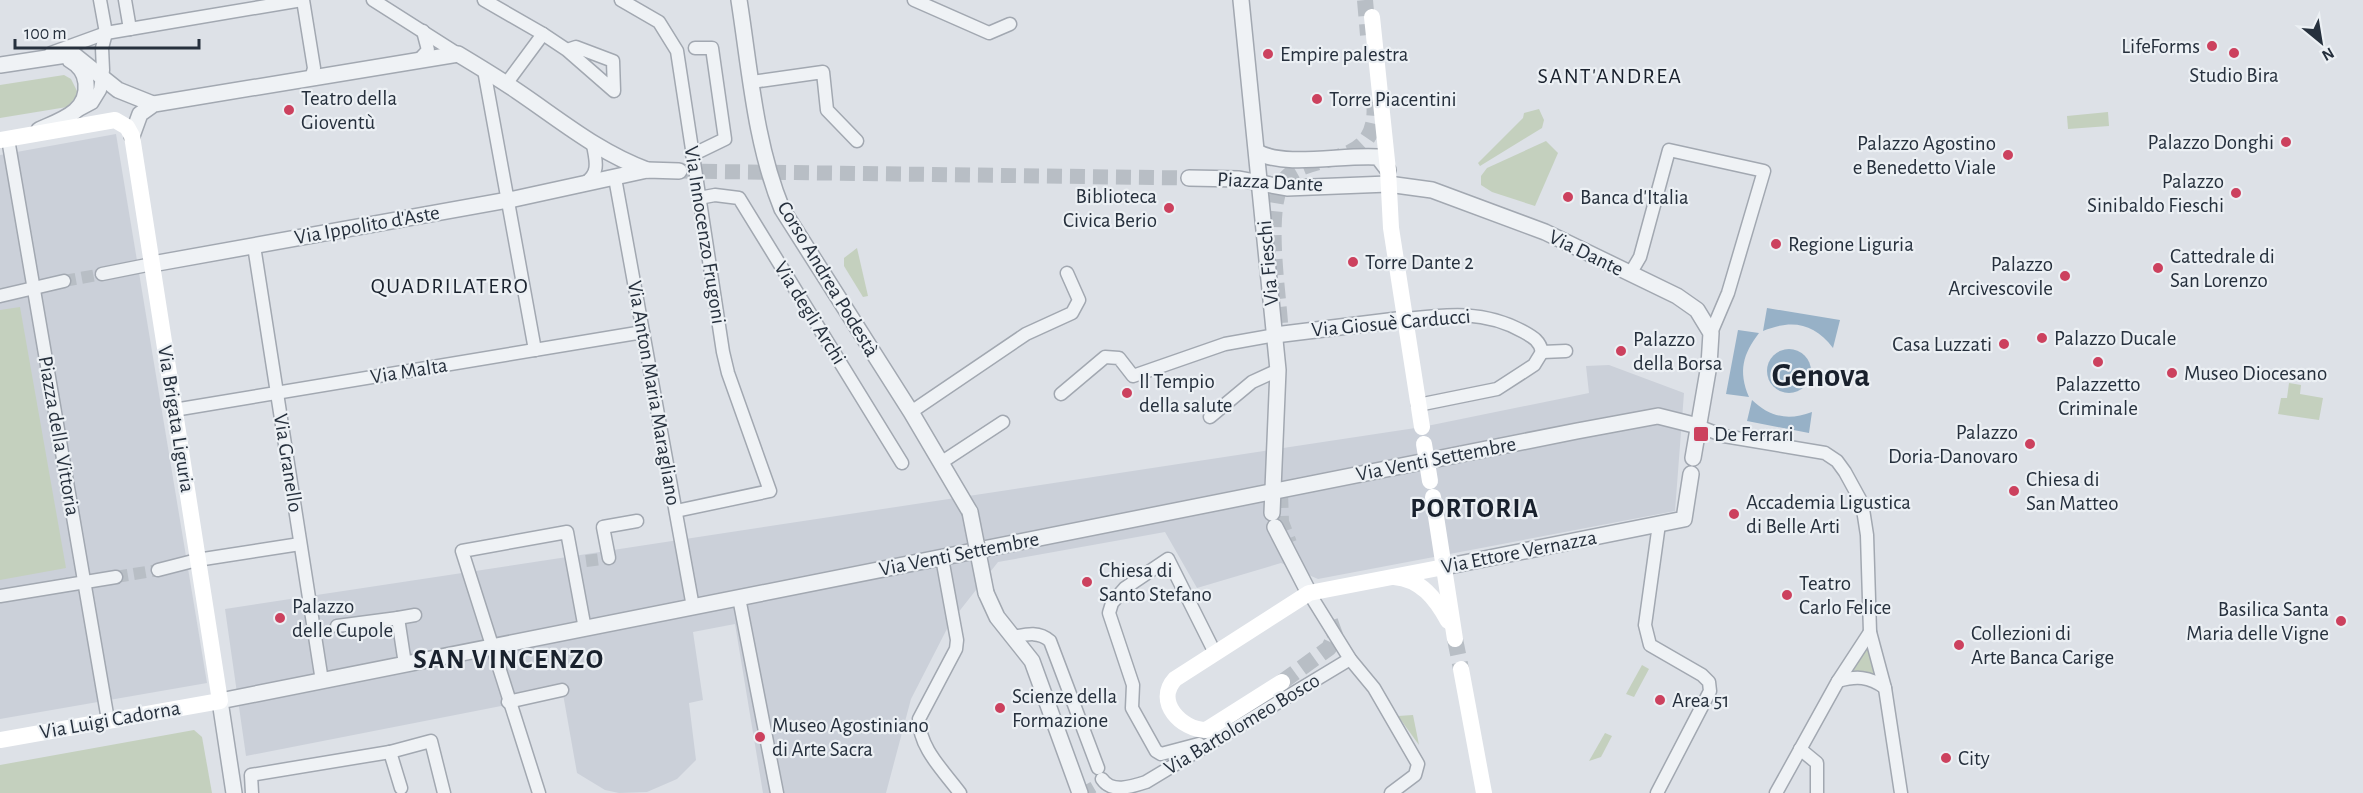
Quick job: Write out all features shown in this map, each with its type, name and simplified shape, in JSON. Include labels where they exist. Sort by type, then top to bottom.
[{"type":"main road","points":[[1372,17],[1384,128],[1390,228],[1455,636],[1433,596],[1421,586],[1401,578],[1390,577]]},
{"type":"main road","points":[[4,139],[115,120],[127,127],[132,136]]},
{"type":"main road","name":"Via Brigata Liguria","points":[[132,136],[220,701]]},
{"type":"main road","name":"Via Ettore Vernazza","points":[[1309,593],[1444,567]]},
{"type":"main road","points":[[1282,682],[1210,739],[1206,730],[1186,726],[1175,717],[1168,698],[1170,687],[1175,679],[1309,593]]},
{"type":"main road","points":[[1461,669],[1484,793]]},
{"type":"main road","name":"Via Luigi Cadorna","points":[[0,740],[220,701]]},
{"type":"street","points":[[32,134],[97,98],[102,77],[102,48],[106,33],[100,0]]},
{"type":"street","points":[[125,0],[127,30]]},
{"type":"street","points":[[41,57],[106,33],[302,0],[314,68],[311,80]]},
{"type":"street","points":[[373,0],[506,84],[593,145],[619,160],[647,170]]},
{"type":"street","points":[[484,0],[567,50]]},
{"type":"street","name":"Via Innocenzo Frugoni","points":[[621,0],[659,22],[674,43],[680,61],[692,155],[728,373],[770,491],[676,511]]},
{"type":"street","name":"Corso Andrea Podestà","points":[[739,0],[768,175],[782,209],[911,412],[970,512],[986,593],[997,617],[1032,661],[1080,793]]},
{"type":"street","points":[[914,0],[989,33],[1010,24]]},
{"type":"street","name":"Via Fieschi","points":[[1241,0],[1278,370],[1274,520],[1309,593]]},
{"type":"street","points":[[418,61],[428,50],[423,32]]},
{"type":"street","points":[[506,84],[543,34]]},
{"type":"street","points":[[692,155],[725,139],[712,48],[695,48]]},
{"type":"street","points":[[0,65],[41,57],[73,54],[118,90],[153,104],[311,80],[458,54]]},
{"type":"street","points":[[41,57],[68,59],[82,71],[86,81],[86,95],[77,111]]},
{"type":"street","points":[[484,70],[535,350]]},
{"type":"street","points":[[752,82],[823,72],[827,110],[857,141]]},
{"type":"street","points":[[132,136],[138,118],[153,104]]},
{"type":"street","name":"Piazza della Vittoria","points":[[4,139],[34,290],[108,720]]},
{"type":"street","points":[[581,185],[595,174],[593,145]]},
{"type":"street","points":[[1630,274],[1640,258],[1669,150],[1764,171],[1728,293],[1711,333],[1711,350],[1693,458]]},
{"type":"street","name":"Piazza Dante","points":[[1257,152],[1266,157],[1286,158],[1378,157],[1388,177]]},
{"type":"street","name":"Via Ippolito d'Aste","points":[[152,264],[508,200],[647,170],[678,171]]},
{"type":"street","name":"Piazza Dante","points":[[1189,178],[1239,179],[1287,188],[1388,177],[1471,203]]},
{"type":"street","name":"Via Anton Maria Maragliano","points":[[615,178],[693,607]]},
{"type":"street","name":"Via degli Archi","points":[[699,198],[715,195],[739,198],[902,463]]},
{"type":"street","name":"Via Dante","points":[[1471,203],[1545,232],[1677,296],[1697,310],[1711,333]]},
{"type":"street","name":"Via Granello","points":[[254,246],[322,681]]},
{"type":"street","points":[[102,274],[152,264]]},
{"type":"street","points":[[911,412],[1026,334],[1072,313],[1079,300],[1068,273]]},
{"type":"street","points":[[0,296],[34,290],[64,281]]},
{"type":"street","name":"Via Giosuè Carducci","points":[[1275,335],[1458,314],[1483,316],[1533,337],[1540,344],[1542,352]]},
{"type":"street","name":"Via Malta","points":[[174,410],[643,332]]},
{"type":"street","points":[[1061,394],[1105,357],[1119,358],[1134,376],[1225,344],[1275,335]]},
{"type":"street","points":[[1418,405],[1497,389],[1534,365],[1542,352],[1566,351]]},
{"type":"street","points":[[1210,417],[1252,382],[1278,370]]},
{"type":"street","name":"Via Venti Settembre","points":[[220,701],[1658,416],[1698,426]]},
{"type":"street","points":[[942,462],[1003,422]]},
{"type":"street","points":[[1698,426],[1724,436],[1825,453],[1837,461],[1862,503],[1867,535],[1870,632],[1885,688],[1901,793]]},
{"type":"street","name":"Via Ettore Vernazza","points":[[1444,567],[1684,519],[1691,474]]},
{"type":"street","points":[[609,558],[603,528],[637,521]]},
{"type":"street","points":[[1657,793],[1710,691],[1709,682],[1702,675],[1650,645],[1644,625],[1659,524]]},
{"type":"street","points":[[539,793],[508,702],[462,551],[567,532],[580,562],[585,629]]},
{"type":"street","points":[[158,570],[197,560],[300,544]]},
{"type":"street","points":[[942,558],[957,640],[956,649],[919,719],[919,732],[932,756],[960,793]]},
{"type":"street","points":[[1210,739],[1161,754],[1156,751],[1131,706],[1133,685],[1109,619],[1112,603],[1125,588],[1168,559],[1215,653]]},
{"type":"street","points":[[0,596],[116,577]]},
{"type":"street","points":[[1309,593],[1350,659],[1374,688],[1418,764],[1415,775],[1391,793]]},
{"type":"street","points":[[739,598],[777,793]]},
{"type":"street","points":[[337,626],[415,615]]},
{"type":"street","points":[[398,618],[405,664]]},
{"type":"street","points":[[1776,793],[1838,681],[1870,632]]},
{"type":"street","name":"Via Bartolomeo Bosco","points":[[1014,637],[1028,633],[1043,635],[1050,641],[1100,778],[1107,787],[1117,791],[1146,782],[1210,739],[1350,659]]},
{"type":"street","points":[[1838,681],[1853,677],[1865,678],[1885,688]]},
{"type":"street","points":[[508,702],[562,690]]},
{"type":"street","points":[[220,701],[234,793]]},
{"type":"street","points":[[252,793],[251,775],[390,752],[430,741],[444,793]]},
{"type":"street","points":[[1800,749],[1817,763],[1817,793]]},
{"type":"street","points":[[390,752],[401,788]]},
{"type":"shaded area","points":[[116,134],[207,683],[0,719],[0,155]]},
{"type":"shaded area","points":[[1609,365],[1684,393],[1675,511],[1318,579],[1281,563],[1197,588],[1165,532],[998,562],[950,623],[911,699],[886,793],[763,793],[735,624],[693,632],[703,700],[689,703],[696,760],[677,779],[647,792],[619,793],[605,790],[577,773],[563,694],[246,756],[225,609],[1422,427],[1589,393],[1586,366]]},
{"type":"green space","points":[[64,75],[71,79],[77,91],[76,97],[67,107],[0,118],[0,85]]},
{"type":"green space","points":[[1539,109],[1544,120],[1542,128],[1480,166],[1478,163],[1523,118],[1524,113]]},
{"type":"green space","points":[[2108,112],[2109,126],[2068,129],[2067,116]]},
{"type":"green space","points":[[1546,141],[1558,153],[1535,206],[1492,192],[1481,185],[1481,176],[1487,168]]},
{"type":"green space","points":[[857,248],[868,296],[863,297],[844,266],[844,258]]},
{"type":"green space","points":[[20,307],[66,568],[0,580],[0,310]]},
{"type":"green space","points":[[2289,383],[2301,385],[2300,394],[2323,398],[2319,420],[2278,414],[2281,398],[2287,398]]},
{"type":"green space","points":[[1867,647],[1870,648],[1875,677],[1852,673]]},
{"type":"green space","points":[[1642,665],[1649,669],[1634,697],[1626,694]]},
{"type":"green space","points":[[1413,715],[1419,745],[1398,716]]},
{"type":"green space","points":[[194,730],[202,737],[212,793],[0,793],[0,765]]},
{"type":"green space","points":[[1605,733],[1612,736],[1601,757],[1589,761]]},
{"type":"water","points":[[1767,308],[1840,320],[1833,348],[1818,333],[1802,326],[1784,325],[1763,331]]},
{"type":"water","points":[[1738,330],[1759,333],[1749,348],[1744,363],[1744,379],[1749,397],[1726,394]]},
{"type":"water","points":[[1789,349],[1798,350],[1805,355],[1810,362],[1810,380],[1805,387],[1798,392],[1789,393],[1780,392],[1773,387],[1768,380],[1767,371],[1768,362],[1773,355],[1780,350]]},
{"type":"water","points":[[1752,400],[1780,416],[1803,415],[1812,412],[1809,433],[1747,421]]},
{"type":"tunnel","points":[[1365,0],[1368,35]]},
{"type":"tunnel","points":[[1280,323],[1274,230],[1275,210],[1283,182],[1294,172],[1308,165],[1355,150],[1366,140],[1373,123],[1374,99]]},
{"type":"tunnel","points":[[679,171],[1189,178]]},
{"type":"tunnel","points":[[64,281],[102,274]]},
{"type":"tunnel","points":[[1280,492],[1281,522],[1289,543]]},
{"type":"tunnel","points":[[586,561],[609,558]]},
{"type":"tunnel","points":[[116,577],[158,570]]},
{"type":"tunnel","points":[[1282,682],[1329,648],[1335,635],[1330,621]]},
{"type":"tunnel","points":[[1455,639],[1461,669]]},
{"type":"tunnel","points":[[1083,793],[1099,784]]},
{"type":"place","name":"LifeForms","points":[[2212,46]]},
{"type":"place","name":"Studio Bira","points":[[2234,53]]},
{"type":"place","name":"Empire palestra","points":[[1268,54]]},
{"type":"place","name":"Torre Piacentini","points":[[1317,99]]},
{"type":"place","name":"Teatro della Gioventù","points":[[289,110]]},
{"type":"place","name":"Palazzo Donghi","points":[[2286,142]]},
{"type":"place","name":"Palazzo Agostino e Benedetto Viale","points":[[2008,155]]},
{"type":"place","name":"Palazzo Sinibaldo Fieschi","points":[[2236,193]]},
{"type":"place","name":"Banca d'Italia","points":[[1568,197]]},
{"type":"place","name":"Biblioteca Civica Berio","points":[[1169,208]]},
{"type":"place","name":"Regione Liguria","points":[[1776,244]]},
{"type":"place","name":"Torre Dante 2","points":[[1353,262]]},
{"type":"place","name":"Cattedrale di San Lorenzo","points":[[2158,268]]},
{"type":"place","name":"Palazzo Arcivescovile","points":[[2065,276]]},
{"type":"place","name":"Palazzo Ducale","points":[[2042,338]]},
{"type":"place","name":"Casa Luzzati","points":[[2004,344]]},
{"type":"place","name":"Palazzo della Borsa","points":[[1621,351]]},
{"type":"place","name":"Palazzetto Criminale","points":[[2098,362]]},
{"type":"place","name":"Museo Diocesano","points":[[2172,373]]},
{"type":"place","name":"Il Tempio della salute","points":[[1127,393]]},
{"type":"place","name":"De Ferrari","points":[[1701,434]]},
{"type":"place","name":"Palazzo Doria-Danovaro","points":[[2030,444]]},
{"type":"place","name":"Chiesa di San Matteo","points":[[2014,491]]},
{"type":"place","name":"Accademia Ligustica di Belle Arti","points":[[1734,514]]},
{"type":"place","name":"Chiesa di Santo Stefano","points":[[1087,582]]},
{"type":"place","name":"Teatro Carlo Felice","points":[[1787,595]]},
{"type":"place","name":"Palazzo delle Cupole","points":[[280,618]]},
{"type":"place","name":"Basilica Santa Maria delle Vigne","points":[[2341,621]]},
{"type":"place","name":"Collezioni di Arte Banca Carige","points":[[1959,645]]},
{"type":"place","name":"Area 51","points":[[1660,700]]},
{"type":"place","name":"Scienze della Formazione","points":[[1000,708]]},
{"type":"place","name":"Museo Agostiniano di Arte Sacra","points":[[760,737]]},
{"type":"place","name":"City","points":[[1946,758]]},
{"type":"district","name":"SANT'ANDREA","points":[[1610,76]]},
{"type":"district","name":"QUADRILATERO","points":[[450,286]]},
{"type":"district","name":"Genova","points":[[1821,376]]},
{"type":"district","name":"PORTORIA","points":[[1475,508]]},
{"type":"district","name":"SAN VINCENZO","points":[[509,659]]}]
